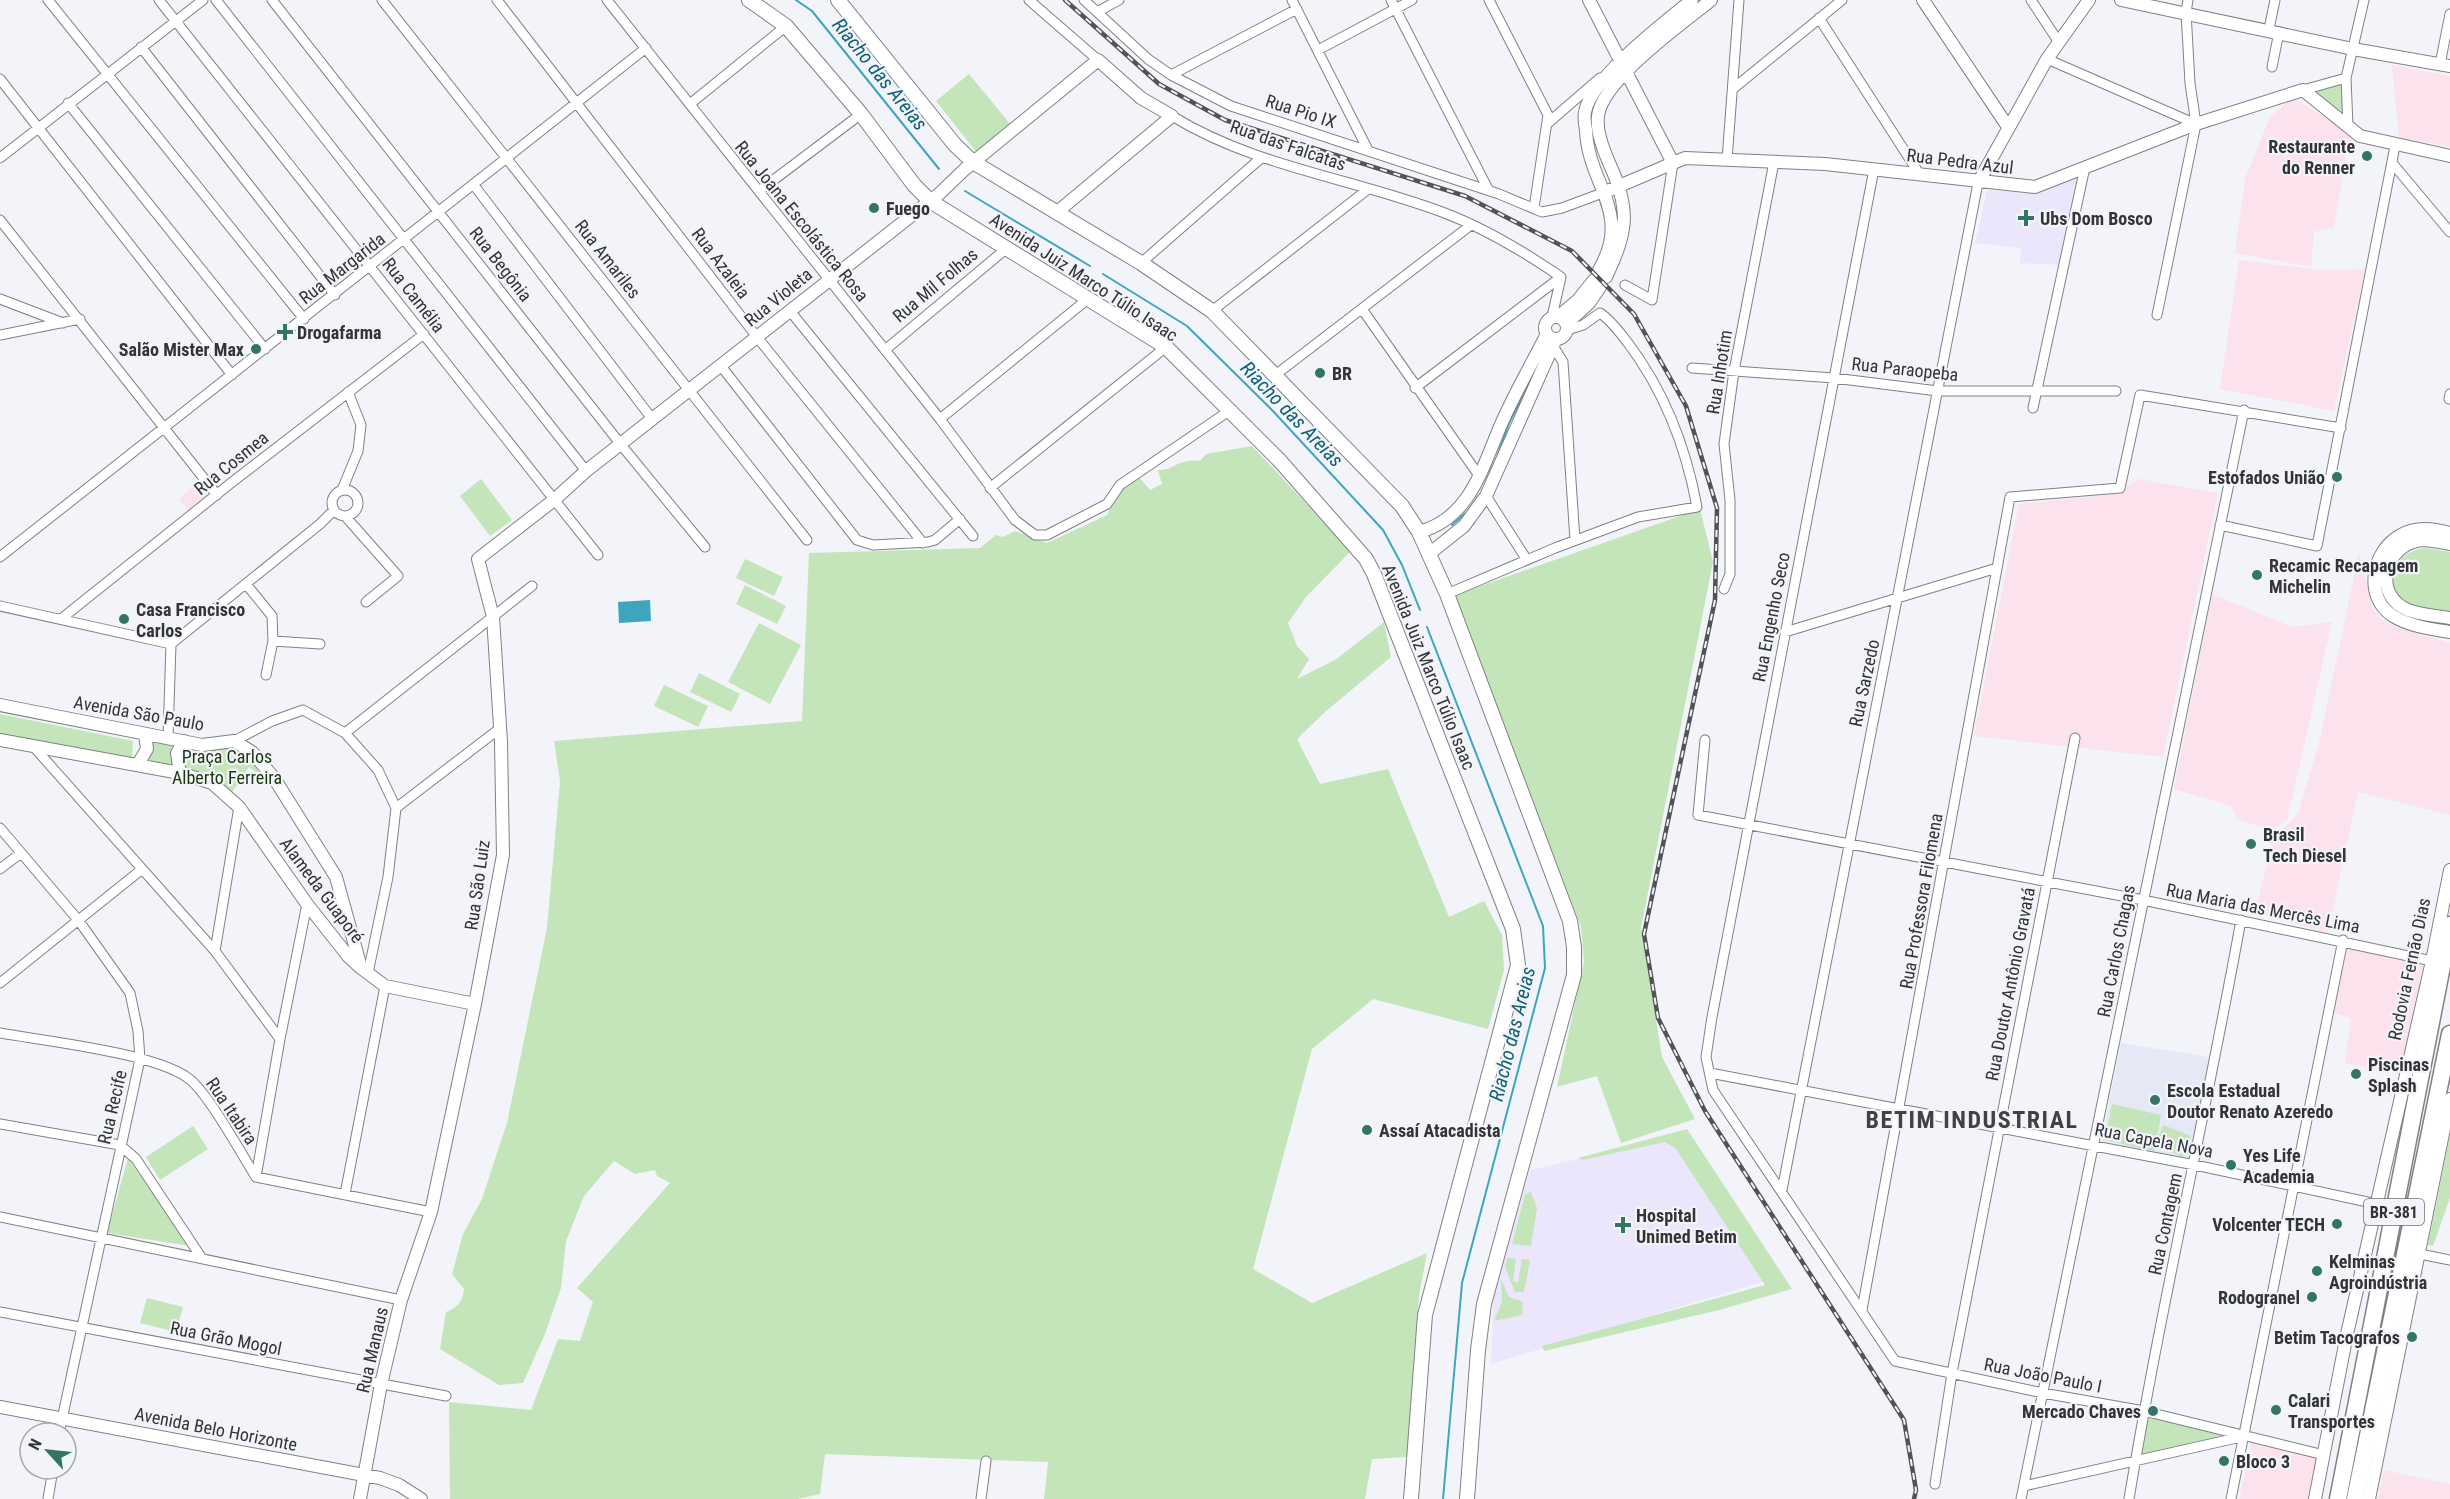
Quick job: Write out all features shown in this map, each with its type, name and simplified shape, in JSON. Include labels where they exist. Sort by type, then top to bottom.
[{"type":"highway","name":"Rodovia Fernão Dias","points":[[2338,1499],[2450,925]]},
{"type":"highway","name":"BR-381","points":[[2355,1499],[2450,1035]]},
{"type":"highway","points":[[2331,1499],[2343,1453],[2355,1420]]},
{"type":"main road","name":"Avenida Juiz Marco Túlio Isaac","points":[[749,0],[786,26],[861,114],[930,201],[1166,347],[1287,470],[1366,559],[1374,574],[1513,929],[1518,965],[1425,1315],[1412,1499]]},
{"type":"main road","name":"Avenida Juiz Marco Túlio Isaac","points":[[838,0],[955,146],[973,162],[1141,263],[1212,311],[1402,506],[1419,532],[1447,594],[1570,921],[1574,947],[1574,975],[1486,1293],[1479,1338],[1467,1499]]},
{"type":"street","points":[[48,0],[304,319]]},
{"type":"street","name":"Rua Camélia","points":[[159,0],[598,555]]},
{"type":"street","points":[[0,158],[203,0]]},
{"type":"street","points":[[216,0],[586,471]]},
{"type":"street","name":"Rua Begônia","points":[[272,0],[622,446],[705,547]]},
{"type":"street","name":"Rua Amariles","points":[[382,0],[807,540]]},
{"type":"street","name":"Rua Azaleia","points":[[497,0],[757,337],[923,543]]},
{"type":"street","name":"Rua Joana Escolástica Rosa","points":[[607,0],[690,104],[703,124],[940,419],[990,488],[1016,520],[1035,535],[1047,535],[1107,504],[1120,485],[1229,411]]},
{"type":"street","name":"Rua das Falcatas","points":[[1029,0],[1141,98],[1195,130],[1261,158],[1441,212],[1510,242],[1561,277]]},
{"type":"street","name":"Rua Pio IX","points":[[1084,0],[1148,59],[1171,75],[1232,106],[1368,150],[1534,208]]},
{"type":"street","points":[[1097,12],[1119,0]]},
{"type":"street","points":[[1318,50],[1393,4],[1412,0]]},
{"type":"street","points":[[1489,0],[1548,115],[1534,208]]},
{"type":"street","points":[[1589,0],[1673,163],[1652,300],[1625,285]]},
{"type":"street","points":[[1600,279],[1611,241],[1612,215],[1605,192],[1586,149],[1585,111],[1622,66],[1692,0]]},
{"type":"street","points":[[1548,123],[1570,104],[1711,0]]},
{"type":"street","points":[[1726,160],[1734,88],[1739,0]]},
{"type":"street","points":[[1734,88],[1842,0]]},
{"type":"street","points":[[1923,0],[2008,127]]},
{"type":"street","points":[[2031,0],[2058,41]]},
{"type":"street","points":[[1978,183],[2047,59],[2089,0]]},
{"type":"street","points":[[2121,0],[2187,6],[2274,31],[2353,49],[2445,65],[2450,14]]},
{"type":"street","points":[[2272,67],[2275,0]]},
{"type":"street","points":[[2348,126],[2346,78],[2364,0]]},
{"type":"street","points":[[1171,75],[1294,4],[1368,150]]},
{"type":"street","points":[[1393,4],[1489,191]]},
{"type":"street","points":[[2157,315],[2196,123],[2190,83],[2187,6]]},
{"type":"street","points":[[1819,18],[1920,175]]},
{"type":"street","points":[[690,104],[786,26]]},
{"type":"street","points":[[141,47],[335,295]]},
{"type":"street","name":"Rua Margarida","points":[[0,557],[371,267],[576,101],[646,48]]},
{"type":"street","points":[[2047,59],[2196,123]]},
{"type":"street","name":"Rua Violeta","points":[[478,559],[554,500],[586,471],[622,446],[930,201],[973,162],[1098,60]]},
{"type":"street","points":[[1561,322],[1589,303],[1600,279],[1621,246],[1625,226],[1618,186],[1602,147],[1598,116],[1622,66]]},
{"type":"street","points":[[2302,90],[2346,78]]},
{"type":"street","points":[[0,79],[232,375]]},
{"type":"street","points":[[2302,90],[2360,136],[2395,146],[2450,156]]},
{"type":"street","name":"Rua Pedra Azul","points":[[1534,208],[1542,212],[1562,208],[1684,158],[1874,169],[1978,183],[2036,187],[2196,123],[2302,90]]},
{"type":"street","points":[[68,103],[265,349]]},
{"type":"street","points":[[1570,104],[1582,107],[1585,111]]},
{"type":"street","points":[[759,191],[861,114]]},
{"type":"street","points":[[1056,213],[1172,116]]},
{"type":"street","points":[[2220,525],[2317,546],[2395,146]]},
{"type":"street","points":[[1141,263],[1261,158]]},
{"type":"street","name":"Rua Inhotim","points":[[1724,589],[1730,574],[1730,500],[1724,444],[1734,371],[1774,162]]},
{"type":"street","points":[[2393,164],[2450,232]]},
{"type":"street","points":[[2033,408],[2085,167]]},
{"type":"street","name":"Rua Engenho Seco","points":[[1710,1073],[1706,1057],[1709,1037],[1874,169]]},
{"type":"street","name":"Rua Sarzedo","points":[[1782,1190],[1978,183]]},
{"type":"street","points":[[473,184],[653,420]]},
{"type":"street","points":[[1212,311],[1367,190]]},
{"type":"street","points":[[0,220],[217,495]]},
{"type":"street","points":[[1274,376],[1471,225]]},
{"type":"street","name":"Rua Mil Folhas","points":[[885,350],[1007,248]]},
{"type":"street","points":[[1419,532],[1444,522],[1460,506],[1480,477],[1503,420],[1552,340],[1563,336],[1561,277]]},
{"type":"street","points":[[1415,387],[1561,277]]},
{"type":"street","points":[[940,419],[1089,298]]},
{"type":"street","points":[[0,299],[63,323]]},
{"type":"street","points":[[1362,309],[1480,477]]},
{"type":"street","points":[[790,311],[973,536]]},
{"type":"street","points":[[1447,594],[1575,540],[1638,517],[1697,507],[1690,470],[1673,420],[1649,370],[1600,313],[1583,325],[1546,322],[1563,362],[1575,540]]},
{"type":"street","points":[[0,335],[80,319]]},
{"type":"street","name":"Rua Cosmea","points":[[61,620],[424,334]]},
{"type":"street","points":[[1429,554],[1464,526],[1486,496],[1552,340]]},
{"type":"street","points":[[990,488],[1166,347]]},
{"type":"street","points":[[721,366],[857,540],[873,545],[923,543],[935,540],[960,519]]},
{"type":"street","name":"Rua Paraopeba","points":[[1692,368],[1834,378],[1938,391],[2035,393],[2116,391]]},
{"type":"street","points":[[168,737],[171,644],[320,524],[334,510],[333,497],[342,490],[358,451],[361,424],[348,392]]},
{"type":"street","name":"Rua Professora Filomena","points":[[1863,1310],[2010,497],[2120,488],[2140,395],[2244,410]]},
{"type":"street","points":[[2244,410],[2341,428]]},
{"type":"street","name":"Rua Carlos Chagas","points":[[2021,1499],[2244,410]]},
{"type":"street","points":[[342,490],[352,492],[358,502],[354,513],[345,516]]},
{"type":"street","points":[[1486,496],[1527,560]]},
{"type":"street","points":[[334,510],[345,516],[399,576],[366,602]]},
{"type":"street","points":[[2450,533],[2423,528],[2401,534],[2386,547],[2378,559],[2373,579],[2375,591],[2385,610],[2392,615],[2413,624],[2450,632]]},
{"type":"street","points":[[2450,544],[2428,540],[2414,541],[2400,548],[2387,566],[2386,578],[2395,601],[2407,610],[2450,618]]},
{"type":"street","name":"Rua São Luiz","points":[[431,1212],[475,1004],[503,855],[493,617],[478,559]]},
{"type":"street","points":[[1785,632],[1898,600],[1997,568]]},
{"type":"street","points":[[246,584],[272,615],[273,641],[266,675]]},
{"type":"street","points":[[365,971],[387,877],[396,808],[378,770],[345,733],[532,586]]},
{"type":"street","points":[[0,606],[171,644]]},
{"type":"street","points":[[273,641],[320,644]]},
{"type":"street","name":"Avenida São Paulo","points":[[0,705],[202,745],[234,741],[273,721],[303,710],[345,733]]},
{"type":"street","points":[[396,808],[499,729]]},
{"type":"street","points":[[138,764],[147,748],[145,734]]},
{"type":"street","name":"Rua Doutor Antônio Gravatá","points":[[1935,1484],[1952,1372],[2075,738]]},
{"type":"street","points":[[0,740],[180,773],[212,783],[239,807],[215,951]]},
{"type":"street","name":"Rua Maria das Mercês Lima","points":[[1706,740],[1698,815],[2143,900],[2343,940],[2432,961]]},
{"type":"street","points":[[180,773],[177,753],[184,741]]},
{"type":"street","points":[[234,741],[252,752],[274,778],[336,877],[365,971]]},
{"type":"street","points":[[33,746],[215,951],[280,1039]]},
{"type":"street","name":"Alameda Guaporé","points":[[239,807],[348,956],[385,986]]},
{"type":"street","name":"Rua Recife","points":[[0,828],[79,921],[130,993],[138,1031],[140,1059],[61,1421]]},
{"type":"street","points":[[0,869],[21,853]]},
{"type":"street","points":[[0,983],[141,870]]},
{"type":"street","name":"Rodovia Fernão Dias","points":[[2315,1499],[2347,1334],[2432,961],[2450,870]]},
{"type":"street","points":[[308,904],[280,1039],[256,1177],[431,1212]]},
{"type":"street","name":"Rua Contagem","points":[[2129,1499],[2144,1411],[2195,1165],[2241,920]]},
{"type":"street","points":[[2231,1499],[2343,940]]},
{"type":"street","points":[[345,1194],[385,986],[475,1004]]},
{"type":"street","name":"Rua Itabira","points":[[0,1033],[140,1059],[189,1078],[202,1093],[256,1177]]},
{"type":"street","points":[[1710,1073],[1713,1090],[1863,1310]]},
{"type":"street","name":"Rua Capela Nova","points":[[1710,1073],[2095,1145],[2293,1184],[2377,1204]]},
{"type":"street","name":"BR-381","points":[[2369,1499],[2450,1099]]},
{"type":"street","points":[[0,1124],[120,1145],[136,1159],[201,1257]]},
{"type":"street","name":"Rua Manaus","points":[[360,1499],[381,1384],[401,1300],[431,1212]]},
{"type":"street","points":[[0,1217],[401,1300]]},
{"type":"street","points":[[2420,1254],[2450,1260]]},
{"type":"street","name":"Rua João Paulo I","points":[[1863,1310],[1895,1361],[2043,1393],[2144,1411],[2324,1455]]},
{"type":"street","name":"Rua Grão Mogol","points":[[0,1312],[446,1396]]},
{"type":"street","name":"Avenida Belo Horizonte","points":[[0,1407],[366,1475],[399,1485],[421,1499]]},
{"type":"street","points":[[2024,1486],[2244,1436]]},
{"type":"street","points":[[981,1499],[986,1461]]},
{"type":"street","points":[[48,1499],[51,1481]]},
{"type":"shaded area","points":[[2392,65],[2450,76],[2450,147],[2399,137]]},
{"type":"shaded area","points":[[2292,98],[2354,134],[2346,155],[2334,227],[2314,232],[2311,267],[2235,253],[2245,179],[2270,117]]},
{"type":"shaded area","name":"Ubs Dom Bosco","points":[[2080,176],[2064,265],[2020,263],[2021,248],[1975,243],[1987,190],[2028,193]]},
{"type":"shaded area","points":[[2239,260],[2319,270],[2365,269],[2334,411],[2220,389]]},
{"type":"shaded area","points":[[2139,479],[2218,493],[2163,757],[1974,736],[2019,504],[2114,494]]},
{"type":"shaded area","points":[[199,481],[212,496],[191,514],[179,499]]},
{"type":"shaded area","points":[[2359,552],[2373,609],[2381,619],[2392,625],[2450,643],[2450,815],[2358,792],[2328,933],[2255,913],[2273,838],[2298,814],[2320,739]]},
{"type":"shaded area","points":[[2212,594],[2292,627],[2332,622],[2287,820],[2271,830],[2237,819],[2232,806],[2174,789]]},
{"type":"shaded area","points":[[2347,948],[2423,966],[2399,1074],[2345,1063],[2351,1018],[2334,1013]]},
{"type":"shaded area","name":"Escola Estadual Doutor Renato Azeredo","points":[[2121,1043],[2209,1057],[2190,1161],[2101,1143]]},
{"type":"shaded area","name":"Hospital Unimed Betim","points":[[1670,1138],[1772,1279],[1491,1364],[1494,1288],[1530,1170]]},
{"type":"shaded area","points":[[2252,1442],[2317,1456],[2309,1499],[2239,1499]]},
{"type":"shaded area","points":[[2384,1470],[2450,1484],[2450,1499],[2378,1499]]},
{"type":"green space","points":[[969,74],[1011,125],[977,153],[936,101]]},
{"type":"green space","points":[[2343,83],[2346,122],[2310,91]]},
{"type":"green space","points":[[1252,446],[1351,551],[1306,597],[1288,623],[1297,646],[1309,659],[1297,679],[1335,660],[1384,622],[1391,657],[1326,711],[1297,739],[1320,784],[1388,769],[1449,917],[1484,901],[1502,935],[1504,970],[1488,1029],[1373,999],[1312,1049],[1253,1269],[1312,1303],[1427,1253],[1419,1295],[1408,1457],[1372,1459],[1365,1499],[1044,1499],[1048,1462],[825,1454],[820,1494],[798,1499],[450,1499],[449,1402],[531,1410],[558,1339],[580,1341],[593,1302],[577,1288],[670,1183],[657,1176],[655,1170],[635,1174],[614,1161],[584,1196],[566,1241],[561,1288],[545,1334],[523,1383],[499,1385],[440,1349],[446,1312],[459,1304],[464,1289],[452,1274],[463,1234],[482,1199],[507,1123],[547,928],[560,781],[554,741],[802,721],[809,553],[980,548],[996,535],[1003,537],[1015,531],[1047,543],[1107,515],[1118,489],[1139,477],[1150,490],[1162,484],[1158,470],[1168,469],[1186,461],[1200,461],[1206,454]]},
{"type":"green space","points":[[481,479],[512,520],[490,536],[460,496]]},
{"type":"green space","points":[[1700,509],[1713,562],[1641,928],[1662,1057],[1695,1119],[1621,1143],[1597,1076],[1557,1087],[1584,962],[1581,927],[1452,596]]},
{"type":"green space","points":[[2426,548],[2450,552],[2450,613],[2410,605],[2400,598],[2394,589],[2392,573],[2395,565],[2408,553]]},
{"type":"green space","points":[[745,559],[783,577],[774,596],[736,578]]},
{"type":"green space","points":[[745,585],[786,606],[777,624],[736,604]]},
{"type":"green space","points":[[759,623],[801,645],[770,704],[728,682]]},
{"type":"green space","points":[[699,673],[740,694],[731,712],[690,692]]},
{"type":"green space","points":[[664,685],[708,706],[698,727],[654,706]]},
{"type":"green space","points":[[0,714],[133,741],[132,758],[0,734]]},
{"type":"green space","points":[[149,738],[176,744],[175,769],[144,763],[152,753]]},
{"type":"green space","name":"Praça Carlos Alberto Ferreira","points":[[230,746],[259,769],[257,773],[249,767],[232,792],[221,784],[185,772],[181,758],[184,750]]},
{"type":"green space","points":[[2112,1104],[2161,1115],[2156,1144],[2163,1125],[2191,1136],[2183,1157],[2155,1146],[2154,1151],[2105,1140]]},
{"type":"green space","points":[[193,1126],[208,1149],[160,1180],[146,1157]]},
{"type":"green space","points":[[1687,1129],[1792,1289],[1719,1310],[1544,1351],[1542,1346],[1765,1285],[1676,1149],[1665,1142],[1583,1160],[1578,1158]]},
{"type":"green space","points":[[2450,1135],[2450,1198],[2433,1246],[2428,1245]]},
{"type":"green space","points":[[128,1158],[190,1246],[107,1233]]},
{"type":"green space","points":[[1531,1192],[1537,1208],[1531,1246],[1512,1244],[1525,1194]]},
{"type":"green space","points":[[1507,1258],[1516,1259],[1513,1281],[1518,1282],[1522,1259],[1530,1260],[1524,1292],[1515,1292],[1505,1267]]},
{"type":"green space","points":[[1501,1279],[1509,1297],[1523,1302],[1522,1315],[1494,1321],[1502,1302]]},
{"type":"green space","points":[[147,1298],[183,1307],[176,1332],[140,1323]]},
{"type":"green space","points":[[2147,1416],[2234,1436],[2137,1459]]},
{"type":"water","points":[[650,600],[651,621],[619,623],[618,602]]},
{"type":"waterway","name":"Riacho das Areias","points":[[796,0],[812,11],[939,169]]},
{"type":"waterway","name":"Riacho das Areias","points":[[965,191],[1090,266]]},
{"type":"waterway","name":"Riacho das Areias","points":[[1103,274],[1187,326],[1272,410],[1383,530],[1402,565],[1420,610]]},
{"type":"waterway","points":[[1496,460],[1509,423],[1532,378]]},
{"type":"waterway","points":[[1452,525],[1469,510]]},
{"type":"waterway","name":"Riacho das Areias","points":[[1427,627],[1543,926],[1545,968],[1462,1283],[1443,1499]]},
{"type":"railway","points":[[1065,0],[1159,84],[1225,120],[1465,196],[1572,251],[1634,314],[1686,406],[1717,508],[1715,600],[1644,934],[1658,1018],[1705,1111],[1904,1420],[1916,1490],[1914,1499]]},
{"type":"place","name":"Restaurante do Renner","points":[[2367,156]]},
{"type":"place","name":"Fuego","points":[[874,208]]},
{"type":"place","name":"Ubs Dom Bosco","points":[[2026,218]]},
{"type":"place","name":"Drogafarma","points":[[285,332]]},
{"type":"place","name":"Salão Mister Max","points":[[256,349]]},
{"type":"place","name":"BR","points":[[1320,373]]},
{"type":"place","name":"Estofados União","points":[[2337,477]]},
{"type":"place","name":"Recamic Recapagem Michelin","points":[[2257,575]]},
{"type":"place","name":"Casa Francisco Carlos","points":[[124,619]]},
{"type":"place","name":"Brasil Tech Diesel","points":[[2251,844]]},
{"type":"place","name":"Piscinas Splash","points":[[2356,1074]]},
{"type":"place","name":"Escola Estadual Doutor Renato Azeredo","points":[[2155,1100]]},
{"type":"place","name":"Assaí Atacadista","points":[[1367,1130]]},
{"type":"place","name":"Yes Life Academia","points":[[2231,1165]]},
{"type":"place","name":"Volcenter TECH","points":[[2337,1224]]},
{"type":"place","name":"Hospital Unimed Betim","points":[[1623,1225]]},
{"type":"place","name":"Kelminas Agroindústria","points":[[2317,1271]]},
{"type":"place","name":"Rodogranel","points":[[2312,1297]]},
{"type":"place","name":"Betim Tacografos","points":[[2412,1337]]},
{"type":"place","name":"Calari Transportes","points":[[2276,1410]]},
{"type":"place","name":"Mercado Chaves","points":[[2153,1411]]},
{"type":"place","name":"Bloco 3","points":[[2224,1461]]},
{"type":"district","name":"BETIM INDUSTRIAL","points":[[1972,1120]]}]
